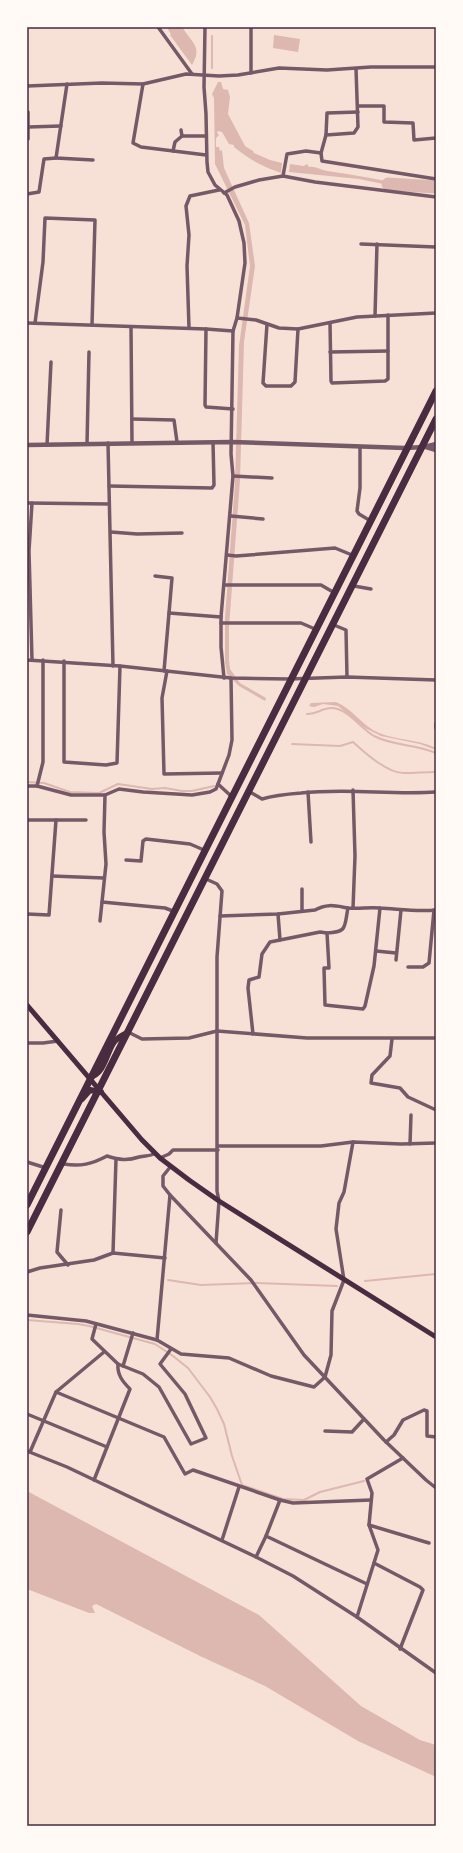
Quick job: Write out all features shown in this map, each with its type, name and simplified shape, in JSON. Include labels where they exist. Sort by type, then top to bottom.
[{"type":"highway","points":[[27,1200],[436,388]]},
{"type":"highway","points":[[27,1205],[436,391]]},
{"type":"highway","points":[[27,1232],[436,419]]},
{"type":"highway","points":[[27,1236],[101,1092],[128,1032],[436,423]]},
{"type":"highway","points":[[89,1077],[95,1076],[101,1069],[115,1041],[128,1032]]},
{"type":"highway","points":[[51,1153],[61,1142],[84,1096],[90,1090],[101,1092]]},
{"type":"main road","points":[[27,1005],[101,1092],[160,1158],[220,1201],[436,1337]]},
{"type":"street","points":[[158,27],[192,74]]},
{"type":"street","points":[[205,27],[206,155],[208,172],[219,190]]},
{"type":"street","points":[[251,27],[251,73]]},
{"type":"street","points":[[27,86],[102,83],[143,84],[178,75],[238,75],[279,68],[318,70],[371,67],[436,67]]},
{"type":"street","points":[[326,135],[354,133],[358,127],[356,69]]},
{"type":"street","points":[[56,158],[66,84]]},
{"type":"street","points":[[143,84],[133,143],[141,147],[206,155]]},
{"type":"street","points":[[358,106],[384,106],[384,122],[413,123],[414,140],[436,138]]},
{"type":"street","points":[[28,112],[28,139]]},
{"type":"street","points":[[358,112],[327,113],[326,135],[321,153],[322,161],[436,179]]},
{"type":"street","points":[[28,127],[61,126]]},
{"type":"street","points":[[181,130],[182,136]]},
{"type":"street","points":[[173,151],[175,142],[182,136],[206,136]]},
{"type":"street","points":[[284,176],[287,154],[306,151],[321,153]]},
{"type":"street","points":[[27,194],[40,192],[44,159],[56,158],[93,160]]},
{"type":"street","points":[[224,192],[259,180],[284,176],[315,182],[436,197]]},
{"type":"street","points":[[189,328],[187,266],[189,235],[186,206],[190,196],[219,190],[224,192],[239,221],[244,243],[245,263],[237,318],[233,331],[233,476],[221,616],[221,653],[224,678]]},
{"type":"street","points":[[35,323],[45,218],[52,218],[95,220],[92,325]]},
{"type":"street","points":[[361,244],[436,247]]},
{"type":"street","points":[[375,316],[378,244]]},
{"type":"street","points":[[237,318],[256,320],[279,328],[298,329],[357,317],[436,313]]},
{"type":"street","points":[[330,323],[332,383],[385,381],[388,379],[388,316]]},
{"type":"street","points":[[27,323],[189,328],[233,331]]},
{"type":"street","points":[[266,324],[264,383],[266,386],[291,386],[295,382],[298,329]]},
{"type":"street","points":[[131,327],[132,443]]},
{"type":"street","points":[[206,329],[206,407],[233,409]]},
{"type":"street","points":[[330,352],[388,351]]},
{"type":"street","points":[[87,444],[89,352]]},
{"type":"street","points":[[47,445],[51,362]]},
{"type":"street","points":[[132,419],[174,420],[177,442]]},
{"type":"street","points":[[109,486],[212,488],[214,485],[213,442]]},
{"type":"street","points":[[27,445],[232,442],[405,448],[424,447],[436,444]]},
{"type":"street","points":[[108,443],[113,666]]},
{"type":"street","points":[[360,447],[360,488],[357,511],[359,514],[370,520]]},
{"type":"street","points":[[424,447],[436,450]]},
{"type":"street","points":[[233,476],[272,478]]},
{"type":"street","points":[[27,503],[109,504]]},
{"type":"street","points":[[32,503],[29,660],[64,661],[120,666],[224,678],[289,680],[347,677],[436,680]]},
{"type":"street","points":[[230,516],[263,519]]},
{"type":"street","points":[[110,532],[137,534],[182,533]]},
{"type":"street","points":[[227,555],[236,556],[335,548],[352,555]]},
{"type":"street","points":[[156,576],[172,578],[162,698],[164,774],[222,773]]},
{"type":"street","points":[[224,585],[321,585],[333,592]]},
{"type":"street","points":[[354,586],[371,589]]},
{"type":"street","points":[[170,613],[221,616]]},
{"type":"street","points":[[222,623],[301,623],[315,629]]},
{"type":"street","points":[[334,625],[346,630],[347,677]]},
{"type":"street","points":[[37,786],[43,762],[43,660]]},
{"type":"street","points":[[64,661],[64,762],[106,764],[117,763],[120,666]]},
{"type":"street","points":[[27,786],[37,786],[71,795],[105,795],[119,789],[192,795],[210,792],[216,789],[232,740],[231,678]]},
{"type":"street","points":[[218,784],[231,796]]},
{"type":"street","points":[[250,792],[262,799],[273,795],[353,790],[406,794],[436,792]]},
{"type":"street","points":[[353,790],[355,856],[353,908]]},
{"type":"street","points":[[308,792],[311,842]]},
{"type":"street","points":[[100,921],[106,864],[104,832],[105,795]]},
{"type":"street","points":[[27,820],[86,820]]},
{"type":"street","points":[[27,914],[49,915],[56,820]]},
{"type":"street","points":[[126,860],[141,861],[143,841],[146,839],[190,844],[204,850]]},
{"type":"street","points":[[52,876],[104,878]]},
{"type":"street","points":[[206,879],[216,884],[222,891],[217,957],[217,1191],[220,1201],[216,1243]]},
{"type":"street","points":[[302,889],[302,911]]},
{"type":"street","points":[[102,902],[165,908],[173,911]]},
{"type":"street","points":[[220,916],[278,914],[338,905],[348,908],[380,908],[418,911],[435,910],[429,964],[423,967],[408,967]]},
{"type":"street","points":[[253,1034],[248,988],[249,980],[259,977],[262,954],[270,942],[320,932],[340,932],[344,929],[348,908]]},
{"type":"street","points":[[327,933],[329,968],[324,968],[325,1005],[362,1008],[365,1006],[376,951],[380,908]]},
{"type":"street","points":[[396,960],[401,910]]},
{"type":"street","points":[[278,914],[280,940]]},
{"type":"street","points":[[376,951],[396,953]]},
{"type":"street","points":[[128,1032],[142,1039],[189,1038],[218,1031],[307,1038],[436,1038]]},
{"type":"street","points":[[392,1039],[390,1056],[372,1075],[371,1083],[400,1088],[408,1097],[436,1110]]},
{"type":"street","points":[[27,1043],[58,1041]]},
{"type":"street","points":[[410,1144],[411,1115]]},
{"type":"street","points":[[27,1315],[86,1321],[157,1340],[181,1354],[229,1358],[271,1376],[314,1387],[325,1377],[331,1355],[332,1311],[344,1280],[336,1229],[339,1203],[344,1192],[353,1142]]},
{"type":"street","points":[[160,1158],[173,1150],[321,1146],[353,1142],[410,1144],[436,1143]]},
{"type":"street","points":[[64,1164],[73,1166],[92,1164],[107,1156],[116,1159],[133,1160],[138,1157],[151,1156],[155,1153]]},
{"type":"street","points":[[113,1253],[116,1159]]},
{"type":"street","points":[[27,1162],[43,1167]]},
{"type":"street","points":[[171,1166],[164,1176],[163,1186],[170,1195],[250,1280],[304,1355],[386,1442],[436,1488]]},
{"type":"street","points":[[157,1340],[170,1195]]},
{"type":"street","points":[[61,1210],[57,1252],[68,1265]]},
{"type":"street","points":[[27,1272],[40,1268],[94,1260],[113,1253],[165,1258]]},
{"type":"street","points":[[96,1324],[92,1339],[118,1364],[143,1374],[159,1387],[191,1444],[206,1438],[185,1394],[160,1364],[171,1349]]},
{"type":"street","points":[[123,1366],[132,1333]]},
{"type":"street","points":[[104,1352],[56,1392],[29,1452],[94,1480],[222,1540],[293,1576],[357,1617],[400,1649],[436,1673]]},
{"type":"street","points":[[94,1480],[130,1389],[121,1380],[118,1371],[118,1364]]},
{"type":"street","points":[[56,1392],[164,1437],[185,1474],[193,1470],[239,1487],[293,1503],[371,1500]]},
{"type":"street","points":[[386,1442],[394,1435],[403,1420],[424,1410],[427,1410],[427,1436],[436,1437]]},
{"type":"street","points":[[27,1414],[107,1447]]},
{"type":"street","points":[[325,1431],[352,1432],[364,1419]]},
{"type":"street","points":[[357,1617],[378,1550],[369,1525],[372,1493],[367,1479],[402,1458]]},
{"type":"street","points":[[222,1540],[239,1487]]},
{"type":"street","points":[[256,1556],[266,1536],[280,1500]]},
{"type":"street","points":[[369,1525],[429,1543]]},
{"type":"street","points":[[266,1536],[367,1584]]},
{"type":"street","points":[[374,1563],[423,1590],[400,1649]]},
{"type":"shaded area","points":[[182,27],[195,45],[196,54],[192,65],[170,35]]},
{"type":"shaded area","points":[[274,35],[300,39],[298,52],[273,48]]},
{"type":"shaded area","points":[[218,82],[221,82],[223,89],[228,90],[230,97],[228,114],[245,146],[254,153],[270,160],[282,163],[281,173],[262,165],[240,152],[234,147],[234,145],[229,144],[222,132],[218,131],[217,133],[219,135],[216,138],[216,147],[219,147],[220,151],[222,150],[224,168],[249,223],[255,266],[244,342],[240,480],[229,627],[229,660],[230,669],[240,683],[266,698],[265,701],[239,686],[227,674],[225,662],[225,618],[235,483],[239,346],[250,266],[245,225],[215,164],[214,98],[212,94]]},
{"type":"shaded area","points":[[290,164],[304,166],[307,164],[309,167],[327,171],[378,179],[408,186],[393,186],[359,179],[289,172]]},
{"type":"shaded area","points":[[336,702],[348,709],[373,730],[379,733],[429,745],[436,748],[436,750],[420,744],[381,736],[365,728],[338,706],[323,704],[314,707],[309,706],[311,703]]},
{"type":"shaded area","points":[[27,1491],[259,1615],[361,1706],[420,1740],[436,1745],[436,1777],[358,1741],[265,1686],[200,1656],[96,1604],[92,1606],[95,1613],[89,1613],[27,1589]]},
{"type":"waterway","points":[[174,27],[186,45]]},
{"type":"waterway","points":[[212,36],[212,68]]},
{"type":"waterway","points":[[388,184],[436,187]]},
{"type":"waterway","points":[[307,714],[328,708],[337,709],[343,711],[374,736],[389,742],[421,748],[436,753]]},
{"type":"waterway","points":[[292,744],[340,746],[353,742],[377,762],[391,770],[405,773],[436,772]]},
{"type":"waterway","points":[[27,782],[44,783],[70,792],[99,793],[118,784],[152,789],[165,788],[182,791],[192,791],[214,786]]},
{"type":"waterway","points":[[365,1281],[436,1274]]},
{"type":"waterway","points":[[168,1280],[201,1285],[257,1283],[337,1286]]},
{"type":"waterway","points":[[27,1320],[89,1326],[155,1344],[173,1356],[188,1368],[210,1397],[217,1409],[224,1424],[232,1456],[242,1485],[283,1499],[304,1500],[320,1492],[364,1481]]}]
